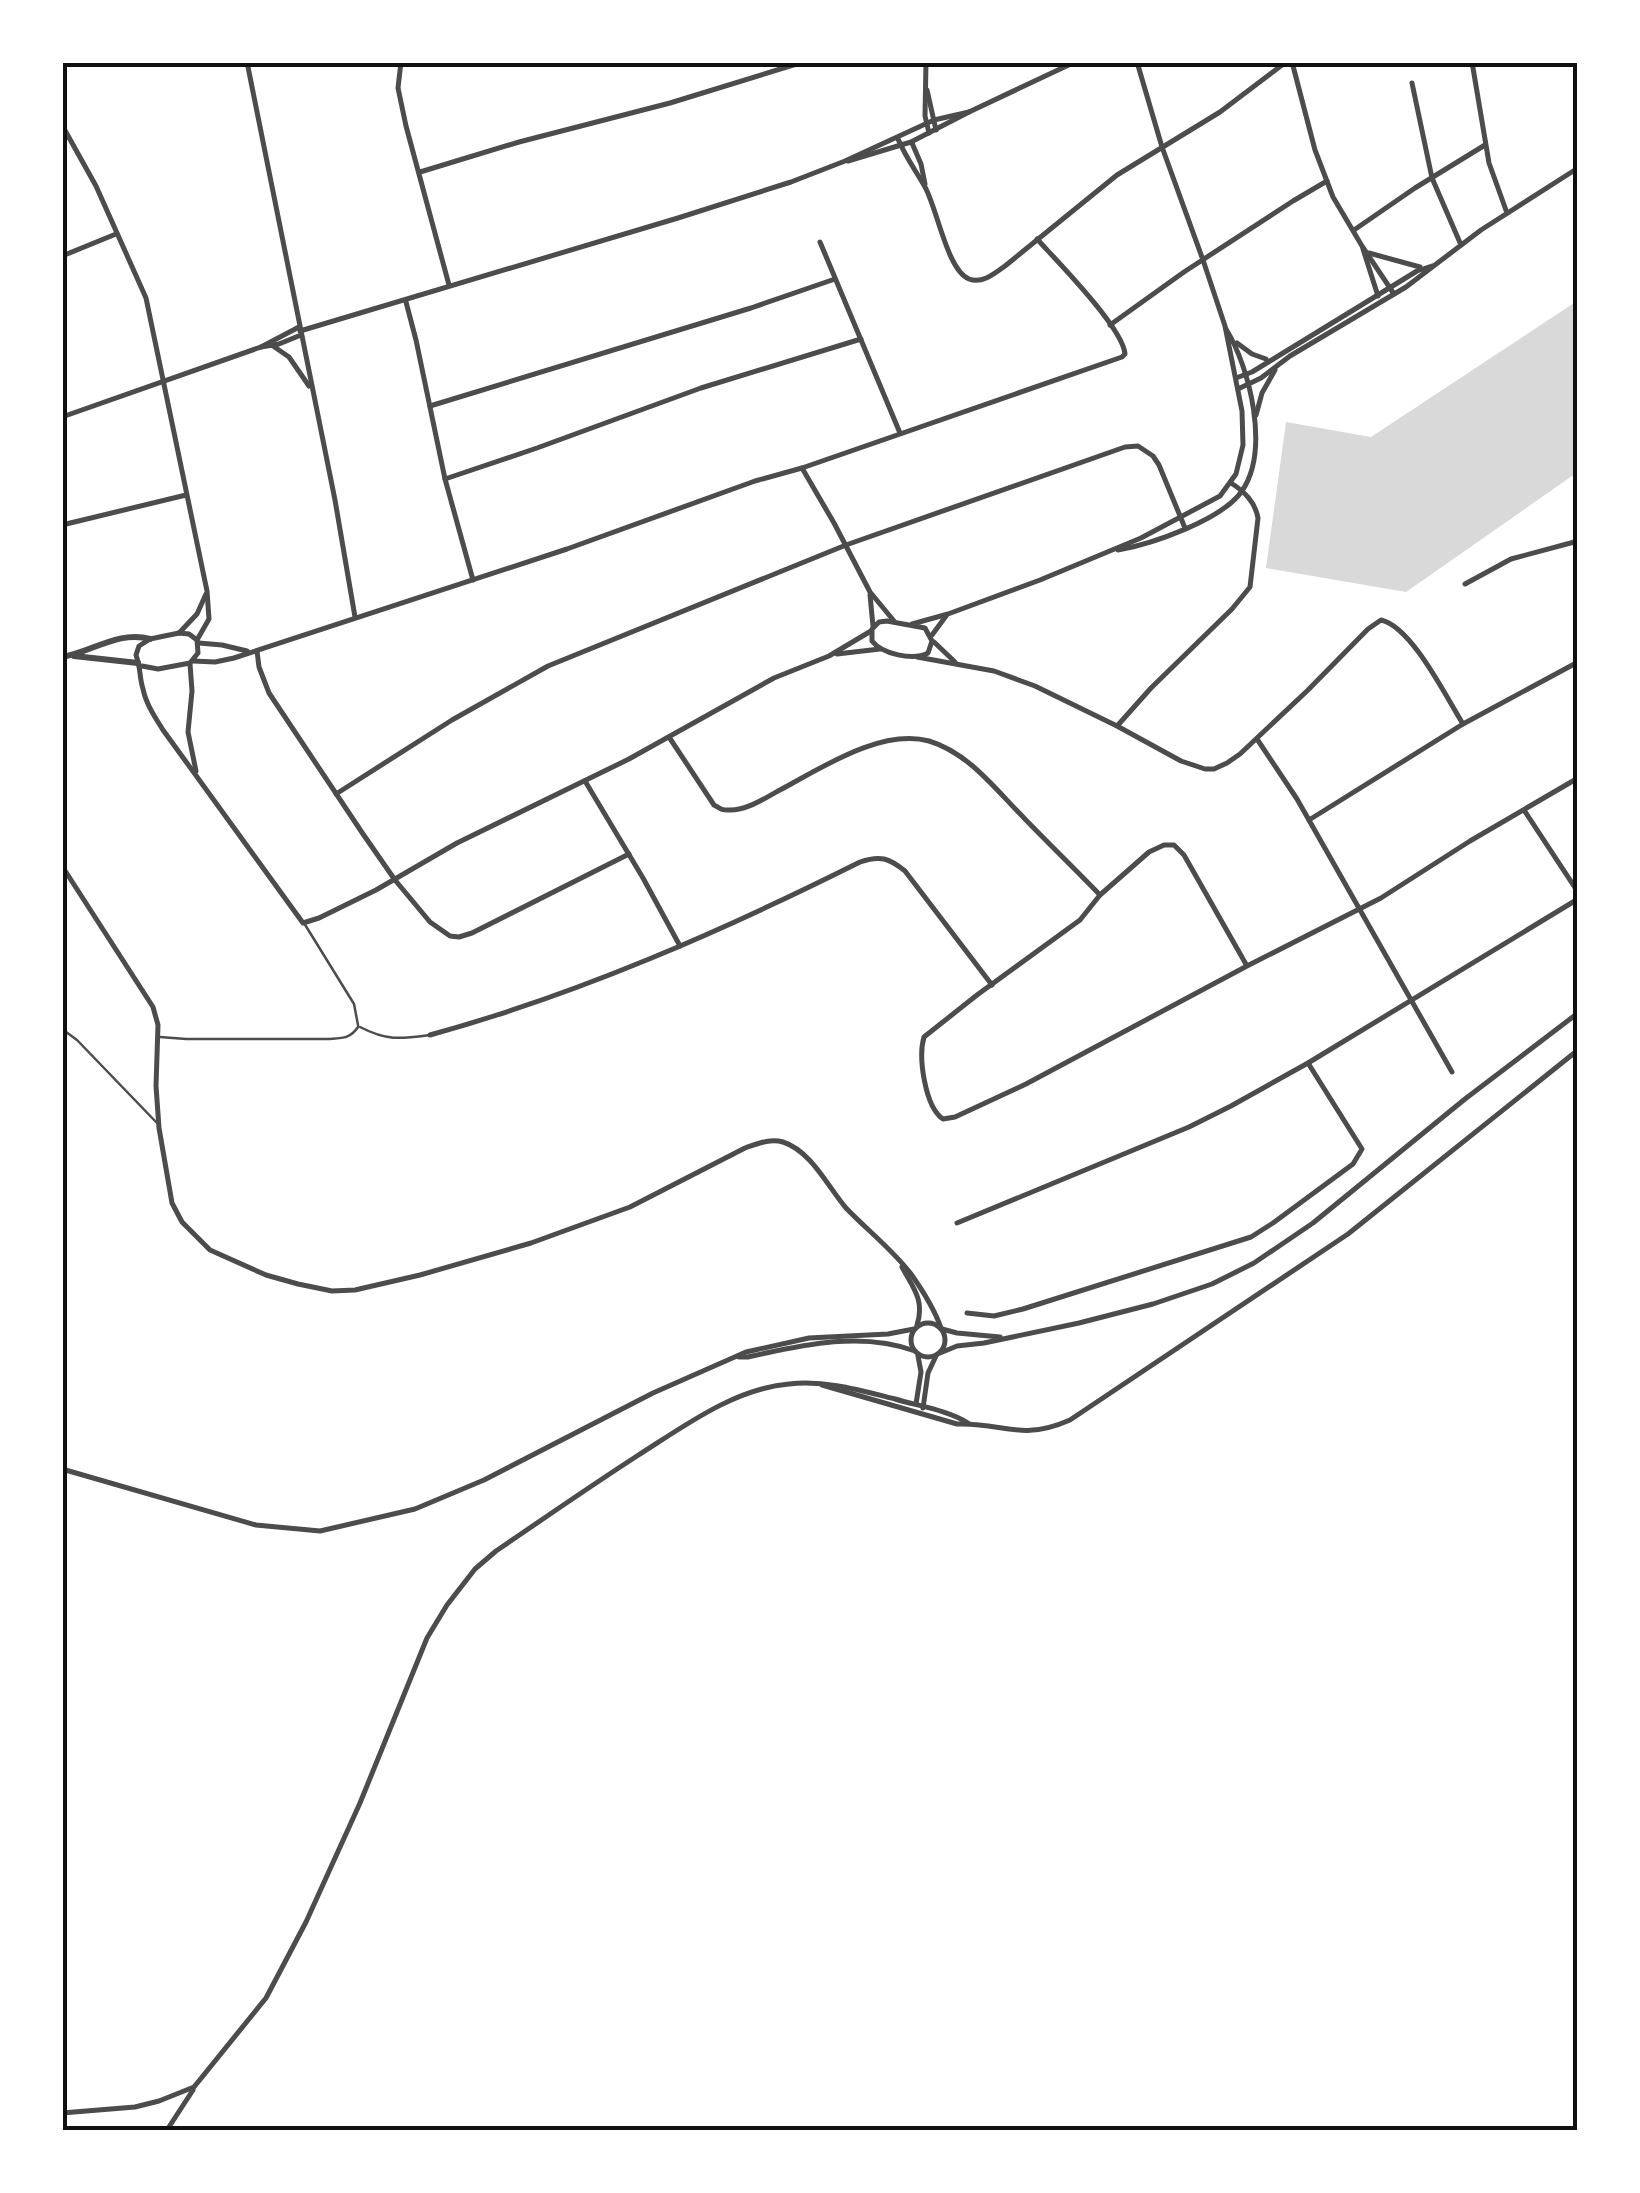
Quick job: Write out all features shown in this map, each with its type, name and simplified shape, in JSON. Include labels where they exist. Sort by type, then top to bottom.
[{"type":"street","points":[[247,62],[355,618]]},
{"type":"street","points":[[401,62],[398,88],[406,126],[449,285]]},
{"type":"street","points":[[420,172],[802,62]]},
{"type":"street","points":[[926,62],[926,124],[933,132]]},
{"type":"street","points":[[845,161],[911,142],[1075,62]]},
{"type":"street","points":[[912,624],[948,614],[1108,552],[1180,518],[1220,496],[1239,465],[1242,411],[1225,326],[1162,147],[1137,62]]},
{"type":"street","points":[[898,138],[925,188],[955,264],[967,278],[978,280],[1004,266],[1117,174],[1220,112],[1289,62],[1327,181],[1353,231],[1394,294]]},
{"type":"street","points":[[1472,62],[1492,174],[1507,213]]},
{"type":"street","points":[[1412,83],[1432,178],[1460,245]]},
{"type":"street","points":[[926,87],[933,132]]},
{"type":"street","points":[[62,417],[300,331],[791,182],[934,120],[968,112]]},
{"type":"street","points":[[62,126],[96,186],[146,298],[165,382],[207,591],[209,619],[192,662],[188,732],[196,774]]},
{"type":"street","points":[[906,134],[922,164],[925,188]]},
{"type":"street","points":[[1353,231],[1486,145]]},
{"type":"street","points":[[1236,378],[1379,298],[1394,294],[1460,245],[1578,168]]},
{"type":"street","points":[[1110,325],[1327,181]]},
{"type":"street","points":[[62,256],[116,234]]},
{"type":"street","points":[[73,656],[152,669],[215,662],[473,580],[1117,360],[1125,350],[1110,325],[1037,239]]},
{"type":"street","points":[[820,242],[900,433]]},
{"type":"street","points":[[1362,246],[1379,298]]},
{"type":"street","points":[[1368,253],[1424,268]]},
{"type":"street","points":[[1238,389],[1277,367],[1379,298],[1389,287],[1435,265]]},
{"type":"street","points":[[430,406],[835,279]]},
{"type":"street","points":[[405,300],[445,478],[473,580]]},
{"type":"street","points":[[1108,552],[1138,546],[1185,528],[1224,508],[1242,490],[1252,467],[1254,428],[1249,384],[1225,326]]},
{"type":"street","points":[[260,346],[273,346],[300,331]]},
{"type":"street","points":[[445,478],[701,388],[861,339]]},
{"type":"street","points":[[1234,341],[1252,354],[1269,359]]},
{"type":"street","points":[[273,346],[289,357],[314,392]]},
{"type":"street","points":[[1254,428],[1262,392],[1277,367]]},
{"type":"street","points":[[336,794],[452,720],[548,666],[846,545],[1132,446],[1146,449],[1153,456],[1185,528]]},
{"type":"street","points":[[802,468],[870,592],[894,621]]},
{"type":"street","points":[[1117,726],[1250,587],[1258,518],[1252,502],[1231,483]]},
{"type":"street","points":[[62,524],[186,495]]},
{"type":"street","points":[[1465,584],[1511,559],[1578,542]]},
{"type":"street","points":[[179,633],[196,614],[207,591]]},
{"type":"street","points":[[870,592],[872,641],[881,649]]},
{"type":"street","points":[[918,658],[928,653],[936,627],[948,614]]},
{"type":"street","points":[[829,656],[881,649],[994,671],[1035,686],[1181,762],[1214,769],[1256,739],[1368,628],[1381,620],[1394,624],[1407,638],[1463,724]]},
{"type":"street","points":[[253,651],[197,642],[188,634],[179,633],[150,640],[137,649],[136,655],[152,713],[303,923],[395,880],[457,843],[585,781],[774,678],[829,656],[883,621],[925,628],[958,663]]},
{"type":"street","points":[[62,658],[104,642],[136,637],[150,640]]},
{"type":"street","points":[[253,651],[269,693],[336,794],[395,880],[442,932],[459,937],[472,933],[629,854]]},
{"type":"street","points":[[1309,820],[1463,724],[1578,662]]},
{"type":"street","points":[[669,737],[714,805],[730,810],[761,800],[864,748],[896,739],[928,741],[954,753],[981,774],[1100,895]]},
{"type":"street","points":[[1256,739],[1309,820],[1452,1072]]},
{"type":"street","points":[[1247,966],[1184,855],[1174,845],[1164,845],[1150,852],[1100,895],[1080,920],[929,1032],[921,1043],[927,1092],[935,1113],[939,1117],[956,1117],[1026,1084],[1359,909],[1578,778]]},
{"type":"street","points":[[585,781],[680,946]]},
{"type":"street","points":[[957,1224],[1189,1127],[1308,1062],[1578,895],[1524,810]]},
{"type":"street","points":[[430,1035],[516,1008],[680,946],[860,862],[879,857],[905,871],[992,985]]},
{"type":"street","points":[[62,866],[153,1007],[159,1036],[159,1126],[172,1203],[182,1222],[210,1250],[266,1275],[332,1292],[354,1290],[548,1237],[630,1207],[746,1148],[778,1140],[801,1153],[927,1297],[946,1344],[928,1373],[919,1406]]},
{"type":"street","points":[[739,1357],[834,1342],[888,1344],[926,1357],[957,1346],[1079,1323],[1212,1284],[1254,1263],[1314,1223],[1578,1012]]},
{"type":"street","points":[[809,1383],[957,1424],[1025,1432],[1056,1427],[1348,1234],[1578,1050]]},
{"type":"street","points":[[967,1313],[994,1316],[1023,1309],[1240,1240],[1273,1223],[1353,1164],[1362,1149],[1308,1062]]},
{"type":"street","points":[[901,1264],[920,1300],[920,1314],[911,1340],[921,1372],[918,1414]]},
{"type":"street","points":[[62,1469],[256,1526],[320,1531],[415,1509],[484,1480],[652,1394],[751,1351],[809,1338],[888,1334],[926,1322],[958,1333],[1004,1338]]},
{"type":"street","points":[[167,2130],[194,2087],[266,1998],[306,1922],[427,1638],[475,1569],[593,1485],[706,1414],[764,1388],[838,1384],[959,1418],[968,1424]]},
{"type":"street","points":[[62,2113],[135,2108],[194,2087]]},
{"type":"lane","points":[[159,1036],[328,1039],[354,1034],[358,1027],[354,1004],[303,923]]},
{"type":"lane","points":[[358,1027],[398,1040],[430,1035]]},
{"type":"lane","points":[[62,1029],[159,1126]]},
{"type":"shaded area","points":[[1577,301],[1577,477],[1572,476],[1406,592],[1266,568],[1286,422],[1371,437]]}]
